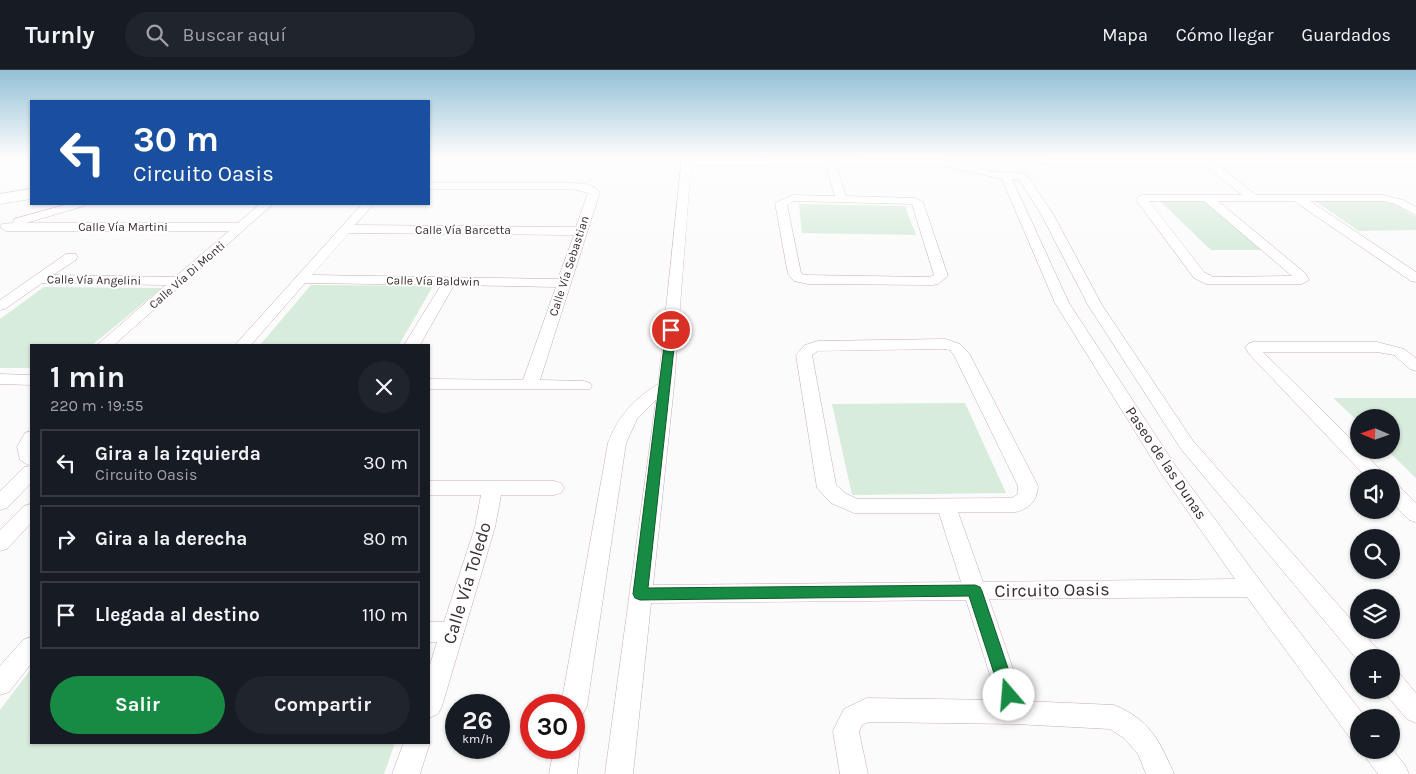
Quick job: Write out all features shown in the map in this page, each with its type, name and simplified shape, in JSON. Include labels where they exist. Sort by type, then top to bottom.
[{"type":"street","name":"Calle Vía Sebastian","points":[[530,385],[594,192],[591,190]]},
{"type":"street","points":[[619,774],[666,386],[684,190]]},
{"type":"street","points":[[838,190],[841,198]]},
{"type":"street","name":"Paseo de las Dunas","points":[[1031,190],[1062,302],[1168,469],[1253,588],[1350,717]]},
{"type":"street","name":"Paseo de las Dunas","points":[[1036,190],[1095,305],[1187,445],[1362,649]]},
{"type":"street","points":[[1243,190],[1253,198]]},
{"type":"street","points":[[0,199],[30,194]]},
{"type":"street","points":[[792,198],[841,198],[908,199],[919,204],[941,276],[933,281],[808,280],[799,278],[795,274],[781,203],[792,198]]},
{"type":"street","points":[[1207,198],[1300,276],[1302,280],[1212,281],[1199,275],[1142,200],[1143,198],[1207,198],[1297,198],[1392,199],[1416,212]]},
{"type":"street","points":[[1297,198],[1416,278]]},
{"type":"street","points":[[3,229],[34,216],[76,205]]},
{"type":"street","name":"Calle Vía Di Monti","points":[[106,344],[266,205]]},
{"type":"street","points":[[244,344],[367,205]]},
{"type":"street","name":"Calle Vía Martini","points":[[3,229],[241,227]]},
{"type":"street","name":"Calle Vía Barcetta","points":[[346,229],[581,231]]},
{"type":"street","name":"Calle Vía Angelini","points":[[0,306],[70,256]]},
{"type":"street","name":"Calle Vía Baldwin","points":[[301,279],[564,282]]},
{"type":"street","name":"Calle Vía Angelini","points":[[38,280],[179,281]]},
{"type":"street","points":[[413,344],[450,281]]},
{"type":"street","points":[[946,344],[955,347],[961,353],[1028,486],[1027,497],[1016,505],[946,505],[854,506],[838,498],[827,488],[804,355],[810,348],[818,346],[946,344]]},
{"type":"street","points":[[1370,469],[1253,347],[1377,347],[1399,352],[1416,366]]},
{"type":"street","points":[[0,379],[30,380]]},
{"type":"street","points":[[430,384],[584,386]]},
{"type":"street","points":[[576,694],[617,444],[622,426],[633,410],[666,386]]},
{"type":"street","points":[[30,439],[26,447],[27,456],[30,459]]},
{"type":"street","points":[[1152,444],[1187,445]]},
{"type":"street","points":[[0,503],[30,473]]},
{"type":"street","points":[[430,488],[554,488]]},
{"type":"street","name":"Calle Vía Toledo","points":[[430,703],[485,527],[492,488]]},
{"type":"street","points":[[1400,499],[1416,515]]},
{"type":"street","points":[[946,505],[1015,712]]},
{"type":"street","points":[[0,543],[30,512]]},
{"type":"street","name":"Circuito Oasis","points":[[640,594],[1253,588]]},
{"type":"street","points":[[430,632],[453,632]]},
{"type":"street","points":[[0,684],[30,649]]},
{"type":"street","points":[[1400,692],[1416,711]]},
{"type":"street","points":[[854,774],[846,731],[853,716],[867,710],[1015,712],[1114,717],[1133,729],[1147,744],[1160,774]]},
{"type":"street","points":[[406,774],[416,744]]},
{"type":"street","points":[[562,774],[565,759]]},
{"type":"street","points":[[1383,759],[1395,774]]},
{"type":"green space","points":[[1203,199],[1262,250],[1211,250],[1159,200]]},
{"type":"green space","points":[[1315,201],[1390,201],[1416,217],[1416,230],[1359,231]]},
{"type":"green space","points":[[799,204],[905,206],[916,235],[802,233]]},
{"type":"green space","points":[[311,285],[433,286],[400,344],[261,344]]},
{"type":"green space","points":[[44,287],[162,288],[93,344],[30,344],[30,368],[0,368],[0,319]]},
{"type":"green space","points":[[1333,398],[1416,398],[1416,478],[1396,459],[1400,459],[1400,409],[1350,409],[1350,414]]},
{"type":"green space","points":[[965,403],[1006,493],[852,495],[832,404]]},
{"type":"green space","points":[[30,670],[30,744],[395,744],[384,774],[0,774],[0,710]]},
{"type":"route","points":[[671,330],[666,386],[640,594],[975,591],[1009,695]]}]
